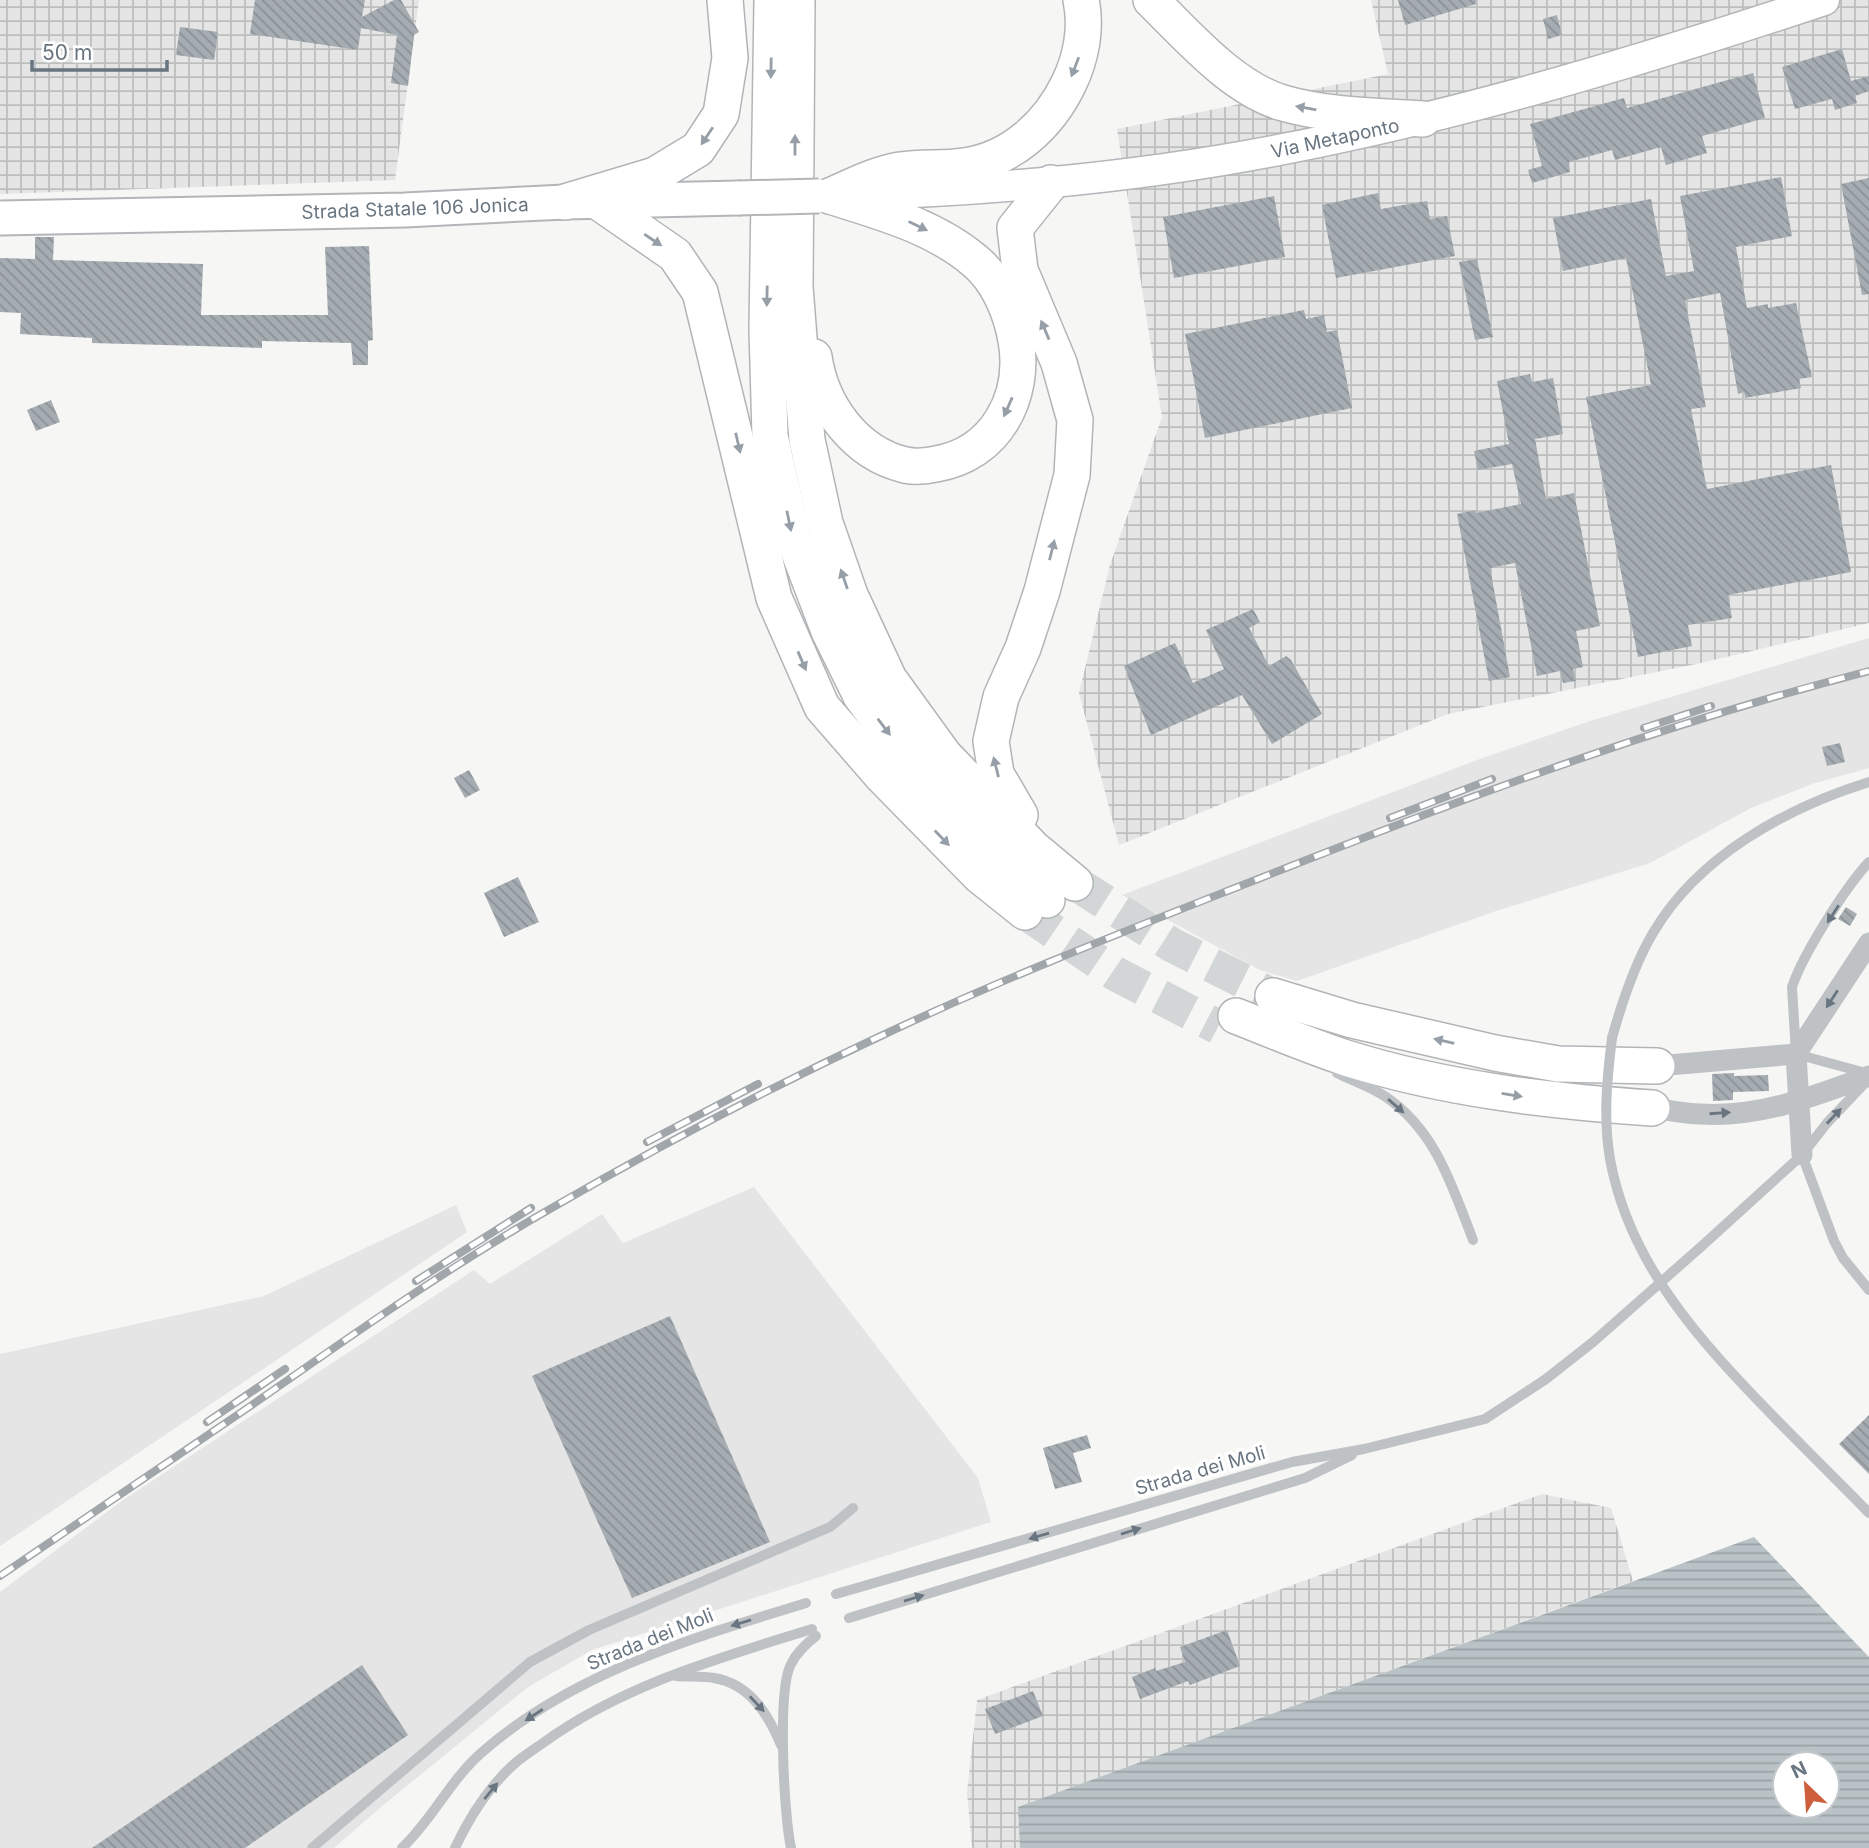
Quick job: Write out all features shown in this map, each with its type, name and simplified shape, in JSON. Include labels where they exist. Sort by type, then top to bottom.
[{"type":"highway","points":[[581,202],[655,175],[698,149],[722,114],[730,58],[725,0]]},
{"type":"highway","points":[[772,0],[767,329],[770,436],[792,534],[829,631],[861,696],[921,778],[997,856],[1049,898]]},
{"type":"highway","points":[[797,0],[794,287],[807,440],[825,523],[850,595],[889,678],[944,755],[1034,849],[1049,898]]},
{"type":"highway","points":[[795,87],[807,64],[811,48],[813,0]]},
{"type":"highway","points":[[825,196],[891,172],[965,166],[987,161],[1019,144],[1052,113],[1073,74],[1082,42],[1081,0]]},
{"type":"highway","points":[[1152,0],[1222,68],[1260,93],[1281,103],[1338,113],[1423,119]]},
{"type":"highway","points":[[1049,898],[1018,813],[996,774],[991,741],[1001,697],[1023,648],[1042,591],[1072,475],[1075,420],[1059,363],[1020,270],[1016,228],[1051,183]]},
{"type":"highway","points":[[794,287],[807,319],[816,371],[825,394],[836,416],[850,434],[867,448],[906,465],[927,466],[963,457],[984,444],[998,430],[1015,393],[1018,350],[1009,313],[997,287],[986,272],[961,250],[908,221],[825,196]]},
{"type":"highway","points":[[581,202],[675,255],[700,292],[774,598],[822,707],[882,776],[979,876],[1049,898]]},
{"type":"highway","points":[[1273,996],[1352,1020],[1495,1053],[1558,1064],[1657,1066]]},
{"type":"highway","points":[[1457,1086],[1346,1058],[1227,1021],[1337,1073],[1457,1086],[1556,1102],[1652,1108]]},
{"type":"main road","name":"Via Metaponto","points":[[825,196],[952,191],[1051,183],[1247,156],[1423,119],[1622,66],[1824,0]]},
{"type":"main road","name":"Strada Statale 106 Jonica","points":[[0,218],[405,210],[581,202],[825,196]]},
{"type":"street","points":[[1802,1155],[1796,1054],[1869,943]]},
{"type":"street","points":[[1657,1066],[1796,1054]]},
{"type":"street","points":[[1652,1108],[1702,1115],[1762,1110],[1799,1102],[1869,1076]]},
{"type":"lane","points":[[1869,782],[1812,803],[1780,819],[1706,869],[1675,903],[1653,932],[1621,1005],[1612,1038],[1606,1092],[1609,1149],[1623,1210],[1644,1257],[1670,1299],[1710,1348],[1869,1513]]},
{"type":"lane","points":[[849,1618],[1305,1478],[1364,1449],[1485,1419],[1546,1379],[1593,1342],[1802,1155],[1869,1076],[1796,1054],[1792,987],[1795,976],[1820,934],[1869,862]]},
{"type":"lane","points":[[1337,1073],[1386,1097],[1423,1129],[1447,1172],[1473,1240]]},
{"type":"lane","points":[[1802,1155],[1834,1241],[1843,1258],[1869,1290]]},
{"type":"lane","name":"Strada dei Moli","points":[[836,1594],[1293,1462],[1364,1449]]},
{"type":"lane","points":[[312,1848],[530,1662],[589,1630],[830,1527],[853,1508]]},
{"type":"lane","name":"Strada dei Moli","points":[[402,1848],[419,1832],[446,1793],[480,1755],[533,1715],[607,1672],[697,1637],[806,1603]]},
{"type":"lane","points":[[455,1848],[469,1818],[513,1765],[571,1722],[629,1693],[711,1661],[814,1632],[790,1665],[783,1690],[791,1848]]},
{"type":"lane","points":[[673,1676],[717,1679],[747,1693],[769,1716],[784,1750]]},
{"type":"shaded area","points":[[0,0],[419,0],[395,180],[0,194]]},
{"type":"shaded area","points":[[1371,0],[1869,0],[1869,623],[1701,663],[1448,714],[1119,845],[1079,693],[1110,565],[1162,417],[1117,129],[1388,74]]},
{"type":"shaded area","points":[[1869,638],[1869,768],[1812,784],[1751,808],[1650,863],[1496,911],[1297,981],[1260,970],[1122,895],[1477,760],[1590,721]]},
{"type":"shaded area","points":[[754,1187],[978,1478],[991,1522],[592,1650],[528,1687],[334,1848],[0,1848],[0,1592],[123,1500],[474,1270],[490,1284],[602,1214],[623,1243]]},
{"type":"shaded area","points":[[456,1205],[467,1232],[0,1546],[0,1354],[264,1296]]},
{"type":"shaded area","points":[[1542,1494],[1611,1508],[1633,1581],[1019,1807],[1020,1848],[972,1848],[967,1793],[977,1700]]},
{"type":"shaded area","points":[[1754,1537],[1869,1657],[1869,1848],[1020,1848],[1018,1807]]},
{"type":"building","points":[[255,0],[365,0],[362,17],[394,0],[401,0],[419,32],[414,35],[408,86],[391,83],[397,35],[361,28],[358,50],[250,34]]},
{"type":"building","points":[[1398,0],[1476,0],[1476,4],[1405,25]]},
{"type":"building","points":[[1557,15],[1562,35],[1548,39],[1543,19]]},
{"type":"building","points":[[180,27],[218,32],[214,60],[176,55]]},
{"type":"building","points":[[1842,49],[1851,81],[1869,76],[1869,91],[1855,96],[1857,103],[1835,110],[1832,99],[1795,109],[1782,67]]},
{"type":"building","points":[[1753,73],[1765,118],[1702,136],[1707,153],[1666,165],[1661,147],[1615,160],[1612,150],[1569,162],[1570,172],[1532,183],[1528,170],[1542,166],[1530,124],[1624,98],[1627,108]]},
{"type":"building","points":[[1781,177],[1792,236],[1736,247],[1747,308],[1768,304],[1768,308],[1796,303],[1812,377],[1799,379],[1801,388],[1745,398],[1744,392],[1738,394],[1720,293],[1685,300],[1706,407],[1691,409],[1707,489],[1831,465],[1851,572],[1728,595],[1732,618],[1688,625],[1692,646],[1638,657],[1586,397],[1651,385],[1626,258],[1563,271],[1553,218],[1651,199],[1666,276],[1694,271],[1680,196]]},
{"type":"building","points":[[1869,178],[1869,294],[1862,295],[1841,184]]},
{"type":"building","points":[[1378,193],[1381,209],[1427,201],[1430,219],[1447,216],[1455,256],[1336,278],[1322,205]]},
{"type":"building","points":[[1274,196],[1285,257],[1174,278],[1163,217]]},
{"type":"building","points":[[35,237],[54,237],[53,260],[203,264],[201,315],[328,315],[325,247],[369,246],[373,340],[368,341],[368,365],[353,365],[351,343],[262,341],[262,348],[92,343],[92,338],[20,334],[21,313],[0,312],[0,258],[35,259]]},
{"type":"building","points":[[1477,259],[1493,337],[1475,340],[1459,262]]},
{"type":"building","points":[[1304,310],[1306,319],[1324,315],[1327,332],[1337,330],[1352,408],[1205,438],[1185,334]]},
{"type":"building","points":[[1530,374],[1532,382],[1553,378],[1563,434],[1535,439],[1546,499],[1574,493],[1600,626],[1576,631],[1583,667],[1573,669],[1576,681],[1563,683],[1560,671],[1537,676],[1515,563],[1490,568],[1510,677],[1489,681],[1457,514],[1521,504],[1512,464],[1478,470],[1474,451],[1509,444],[1497,381]]},
{"type":"building","points":[[51,400],[60,422],[36,431],[27,410]]},
{"type":"building","points":[[1253,609],[1260,622],[1249,628],[1269,666],[1286,656],[1291,660],[1322,714],[1272,744],[1242,695],[1151,735],[1124,666],[1175,643],[1193,683],[1224,669],[1206,630]]},
{"type":"building","points":[[1840,743],[1845,762],[1827,766],[1822,747]]},
{"type":"building","points":[[469,770],[480,790],[465,798],[454,778]]},
{"type":"building","points":[[518,877],[539,922],[504,937],[484,893]]},
{"type":"building","points":[[1846,907],[1857,914],[1850,926],[1838,919]]},
{"type":"building","points":[[1734,1073],[1734,1076],[1768,1075],[1769,1091],[1733,1092],[1733,1100],[1713,1101],[1712,1074]]},
{"type":"building","points":[[670,1316],[770,1542],[632,1598],[532,1376]]},
{"type":"building","points":[[1869,1415],[1869,1474],[1839,1444]]},
{"type":"building","points":[[1087,1435],[1091,1448],[1073,1453],[1082,1482],[1055,1489],[1043,1448]]},
{"type":"building","points":[[1227,1630],[1240,1666],[1190,1685],[1188,1681],[1140,1699],[1132,1677],[1155,1668],[1156,1671],[1185,1662],[1180,1647]]},
{"type":"building","points":[[362,1665],[408,1735],[245,1848],[92,1848]]},
{"type":"building","points":[[1033,1691],[1043,1716],[995,1734],[985,1709]]},
{"type":"tunnel","points":[[1075,883],[1172,945],[1273,996]]},
{"type":"tunnel","points":[[1025,912],[1116,974],[1218,1027]]},
{"type":"railway","points":[[0,1576],[474,1255],[632,1163],[842,1054],[1072,952],[1412,819],[1638,739],[1869,671]]},
{"type":"railway","points":[[1644,728],[1711,706]]},
{"type":"railway","points":[[1390,818],[1492,779]]},
{"type":"railway","points":[[647,1142],[758,1084]]},
{"type":"railway","points":[[416,1281],[531,1208]]},
{"type":"railway","points":[[207,1422],[285,1369]]}]
